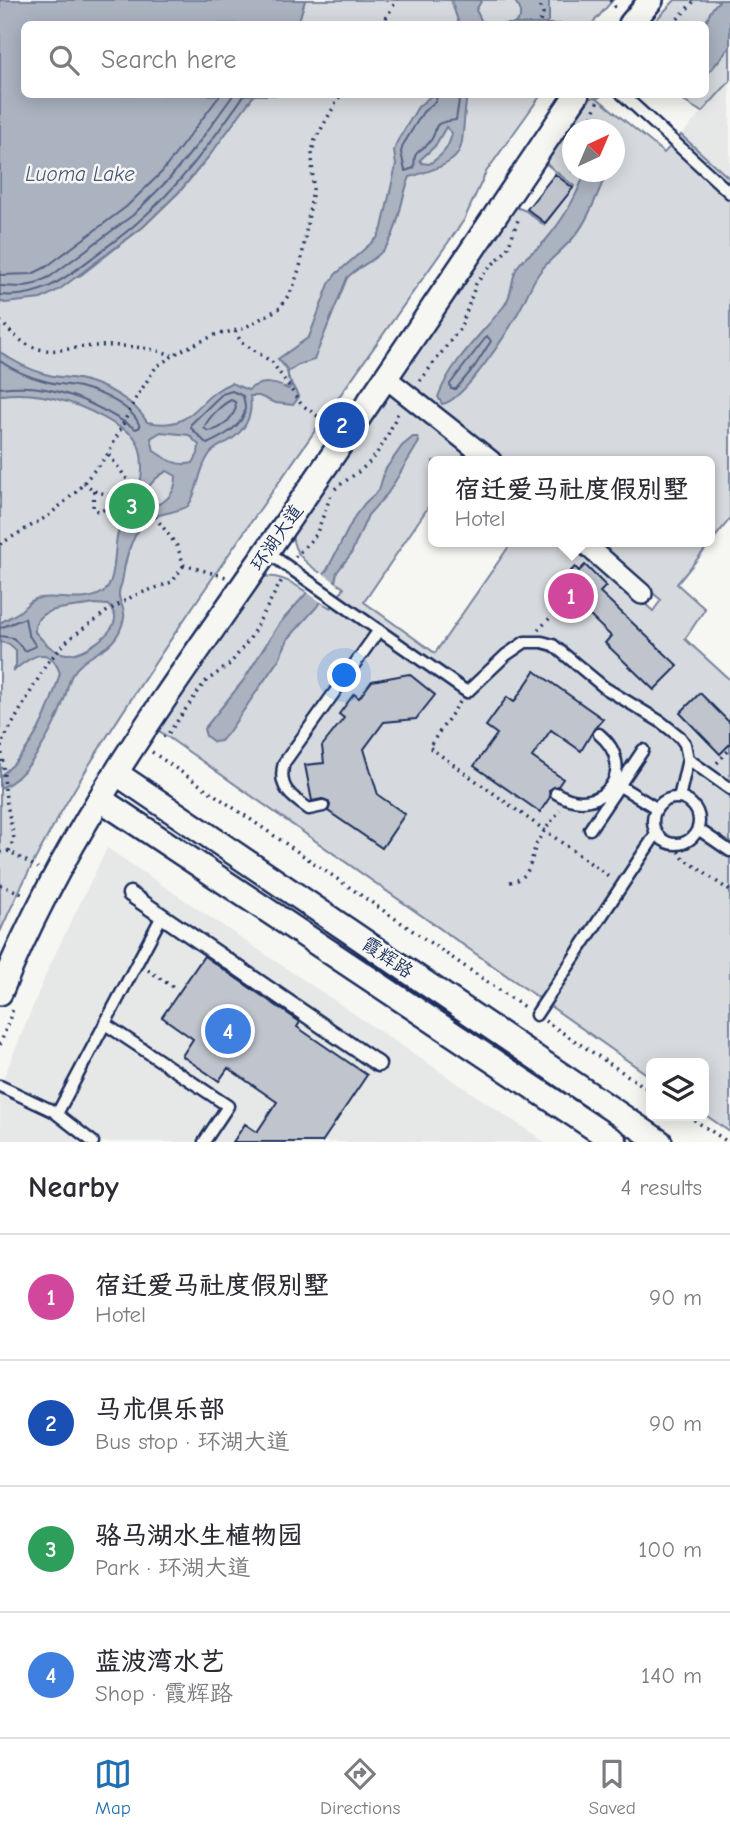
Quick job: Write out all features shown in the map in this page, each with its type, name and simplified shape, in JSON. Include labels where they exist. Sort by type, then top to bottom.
[{"type":"street","points":[[626,20],[651,0]]},
{"type":"street","name":"环湖大道","points":[[0,993],[55,877],[116,773],[147,740],[245,582],[574,98]]},
{"type":"street","points":[[386,377],[485,456]]},
{"type":"street","points":[[589,547],[642,594]]},
{"type":"street","name":"霞辉路","points":[[116,773],[660,1142]]},
{"type":"street","name":"霞辉路","points":[[100,799],[615,1142]]},
{"type":"street","points":[[130,894],[378,1064]]},
{"type":"lane","points":[[626,98],[730,193]]},
{"type":"lane","points":[[267,551],[467,692],[506,655],[525,642],[553,645],[605,688],[673,731],[685,744],[688,759],[679,798]]},
{"type":"lane","points":[[323,806],[309,809],[285,790],[282,780],[284,763],[379,630]]},
{"type":"lane","points":[[590,829],[616,783],[617,758],[612,747],[599,734]]},
{"type":"lane","points":[[556,793],[568,800],[584,802],[596,799],[616,783],[643,750]]},
{"type":"lane","points":[[688,759],[730,789]]},
{"type":"lane","points":[[616,783],[656,808]]},
{"type":"lane","points":[[679,798],[686,800],[696,809],[699,815],[698,829],[689,841],[675,845],[656,834],[653,821],[656,808],[666,800],[679,798]]},
{"type":"lane","points":[[698,829],[730,851]]},
{"type":"lane","points":[[537,1015],[656,834]]},
{"type":"lane","points":[[57,1114],[162,916]]},
{"type":"lane","points":[[105,1024],[228,1106],[204,1142]]},
{"type":"lane","points":[[0,1086],[57,1114],[93,1142]]},
{"type":"path","points":[[384,21],[397,0]]},
{"type":"path","points":[[538,0],[544,14],[540,21]]},
{"type":"path","points":[[610,0],[626,20]]},
{"type":"path","points":[[676,21],[695,0]]},
{"type":"path","points":[[0,544],[48,516],[84,482],[108,454],[136,398],[156,367],[215,335],[236,331],[280,308],[293,288],[302,263],[313,189],[312,152],[339,98]]},
{"type":"path","points":[[591,119],[599,98]]},
{"type":"path","points":[[147,740],[168,734],[205,682],[230,664],[249,640],[287,566],[316,535],[332,492],[373,458],[391,429],[403,399],[447,348],[461,327],[476,284],[507,250],[519,213]]},
{"type":"path","points":[[0,321],[30,346],[44,349],[66,351],[85,346],[154,348],[173,356]]},
{"type":"path","points":[[236,331],[242,342],[272,362],[302,404],[333,428]]},
{"type":"path","points":[[108,454],[177,546],[184,565]]},
{"type":"path","points":[[84,482],[94,491],[113,496],[121,492]]},
{"type":"path","points":[[94,491],[93,508],[99,512],[111,506],[130,484]]},
{"type":"path","points":[[184,565],[245,582]]},
{"type":"path","points":[[9,851],[14,839],[6,799],[1,744],[47,663],[69,639],[106,612],[133,596],[172,582],[184,565]]},
{"type":"path","points":[[467,692],[429,747],[622,886]]},
{"type":"path","points":[[147,740],[537,1015],[646,1088]]},
{"type":"path","points":[[703,770],[724,758],[730,749]]},
{"type":"path","points":[[510,882],[520,879],[529,871],[535,847],[568,800]]},
{"type":"path","points":[[675,845],[682,858],[730,891]]},
{"type":"path","points":[[0,853],[9,851],[55,877]]},
{"type":"path","points":[[0,885],[27,895]]},
{"type":"path","points":[[138,962],[173,987]]},
{"type":"path","points":[[696,1121],[728,1142]]},
{"type":"shaded area","points":[[305,0],[613,0],[595,21],[299,21]]},
{"type":"shaded area","points":[[675,0],[730,0],[730,81],[702,112],[678,98],[709,98],[709,21],[655,21]]},
{"type":"shaded area","points":[[730,81],[730,179],[681,135]]},
{"type":"shaded area","points":[[252,98],[539,98],[486,172],[464,220],[261,508],[115,724],[65,805],[0,932],[0,395],[15,393],[14,362],[0,352],[0,301],[5,303],[81,275],[143,227],[181,190]]},
{"type":"shaded area","points":[[591,98],[597,98],[623,119],[576,119]]},
{"type":"shaded area","points":[[625,121],[664,153],[681,135],[730,179],[730,519],[715,537],[715,456],[493,456],[398,378],[512,210],[516,207],[526,211],[544,225],[574,186],[569,182],[625,182]]},
{"type":"shaded area","points":[[562,137],[562,176],[544,162]]},
{"type":"shaded area","points":[[385,393],[393,393],[465,452],[462,456],[428,456],[428,507],[364,602],[435,653],[509,547],[581,547],[653,611],[661,600],[599,547],[707,547],[677,584],[705,609],[685,639],[730,680],[730,1132],[709,1117],[709,1058],[646,1058],[646,1073],[155,728],[257,578],[268,576],[287,581],[331,608],[344,588],[302,558],[293,541],[293,531]]},
{"type":"shaded area","points":[[107,848],[545,1142],[0,1142],[0,1087],[49,967]]},
{"type":"water","name":"Luoma Lake","points":[[0,0],[305,0],[299,21],[21,21],[21,98],[252,98],[181,190],[143,227],[60,289],[41,299],[5,303],[0,301]]},
{"type":"water","points":[[451,0],[482,0],[476,10],[482,21],[458,21]]},
{"type":"water","points":[[514,0],[549,0],[549,19],[517,21],[520,18],[520,9]]},
{"type":"water","points":[[720,0],[730,0],[730,47],[709,72],[709,21],[707,21]]},
{"type":"water","points":[[428,98],[467,98],[459,151],[445,164],[410,177],[391,239],[377,256],[347,278],[314,360],[298,365],[288,372],[288,375],[278,359],[309,337],[329,284],[336,274],[377,238],[382,228],[396,165],[394,151],[418,107]],"holes":[[[446,127],[452,133],[447,147],[429,164],[422,163],[420,160],[435,146]]]},
{"type":"water","points":[[582,182],[603,182],[578,232],[539,273],[522,306],[484,365],[461,392],[442,404],[438,397],[444,384],[467,349],[504,306],[518,266],[545,241]]},
{"type":"water","points":[[0,352],[39,372],[101,386],[128,401],[147,422],[163,424],[186,418],[219,389],[231,383],[248,390],[263,383],[288,389],[291,386],[289,381],[299,397],[293,405],[250,396],[250,415],[245,425],[237,435],[209,455],[188,506],[154,517],[139,530],[128,551],[119,590],[124,614],[120,630],[115,639],[78,667],[69,681],[60,711],[39,751],[21,774],[0,788],[0,776],[22,755],[38,730],[60,673],[51,658],[45,655],[33,657],[13,671],[16,666],[16,650],[9,644],[0,642],[0,623],[36,599],[89,598],[107,588],[112,575],[120,528],[136,494],[142,467],[134,437],[103,417],[46,396],[0,395]],"holes":[[[161,432],[189,435],[199,445],[198,454],[193,463],[173,462],[154,451],[151,438]],[[167,471],[176,476],[174,487],[166,499],[152,506],[148,501],[147,491]],[[108,605],[115,617],[113,625],[103,637],[88,648],[67,654],[49,646],[35,632],[36,623],[41,617],[57,609]]]},
{"type":"water","points":[[417,437],[419,442],[388,493],[368,515],[351,554],[337,572],[335,582],[288,639],[279,659],[228,733],[221,741],[214,742],[206,736],[204,729],[243,681],[279,624],[327,570],[355,516],[379,490],[385,470],[402,446]]},
{"type":"pier","points":[[321,572],[338,584],[324,604],[305,591]]},
{"type":"building","points":[[555,174],[573,188],[545,223],[527,209]]},
{"type":"building","points":[[585,565],[606,586],[600,592],[678,666],[654,690],[605,643],[611,636],[585,611],[573,622],[546,596],[575,567],[579,571]]},
{"type":"building","points":[[535,671],[603,719],[581,751],[551,730],[532,757],[563,779],[558,786],[549,790],[550,797],[540,812],[474,766],[497,734],[486,726],[507,697],[514,702]]},
{"type":"building","points":[[409,674],[435,695],[416,719],[384,722],[364,749],[378,795],[405,814],[382,848],[328,811],[328,801],[312,801],[305,765],[324,763],[322,746],[344,718],[339,714],[354,694],[359,698],[372,681]]},
{"type":"building","points":[[700,693],[730,723],[730,744],[720,754],[680,713]]},
{"type":"building","points":[[204,956],[300,1022],[297,1027],[367,1075],[322,1142],[233,1142],[245,1124],[257,1132],[277,1102],[228,1068],[219,1081],[182,1056],[193,1039],[162,1017]]},
{"type":"place","name":"马术俱乐部","points":[[342,425]]},
{"type":"place","name":"骆马湖水生植物园","points":[[132,506]]},
{"type":"place","name":"宿迁爱马社度假别墅","points":[[571,596]]},
{"type":"place","name":"蓝波湾水艺","points":[[228,1031]]}]
